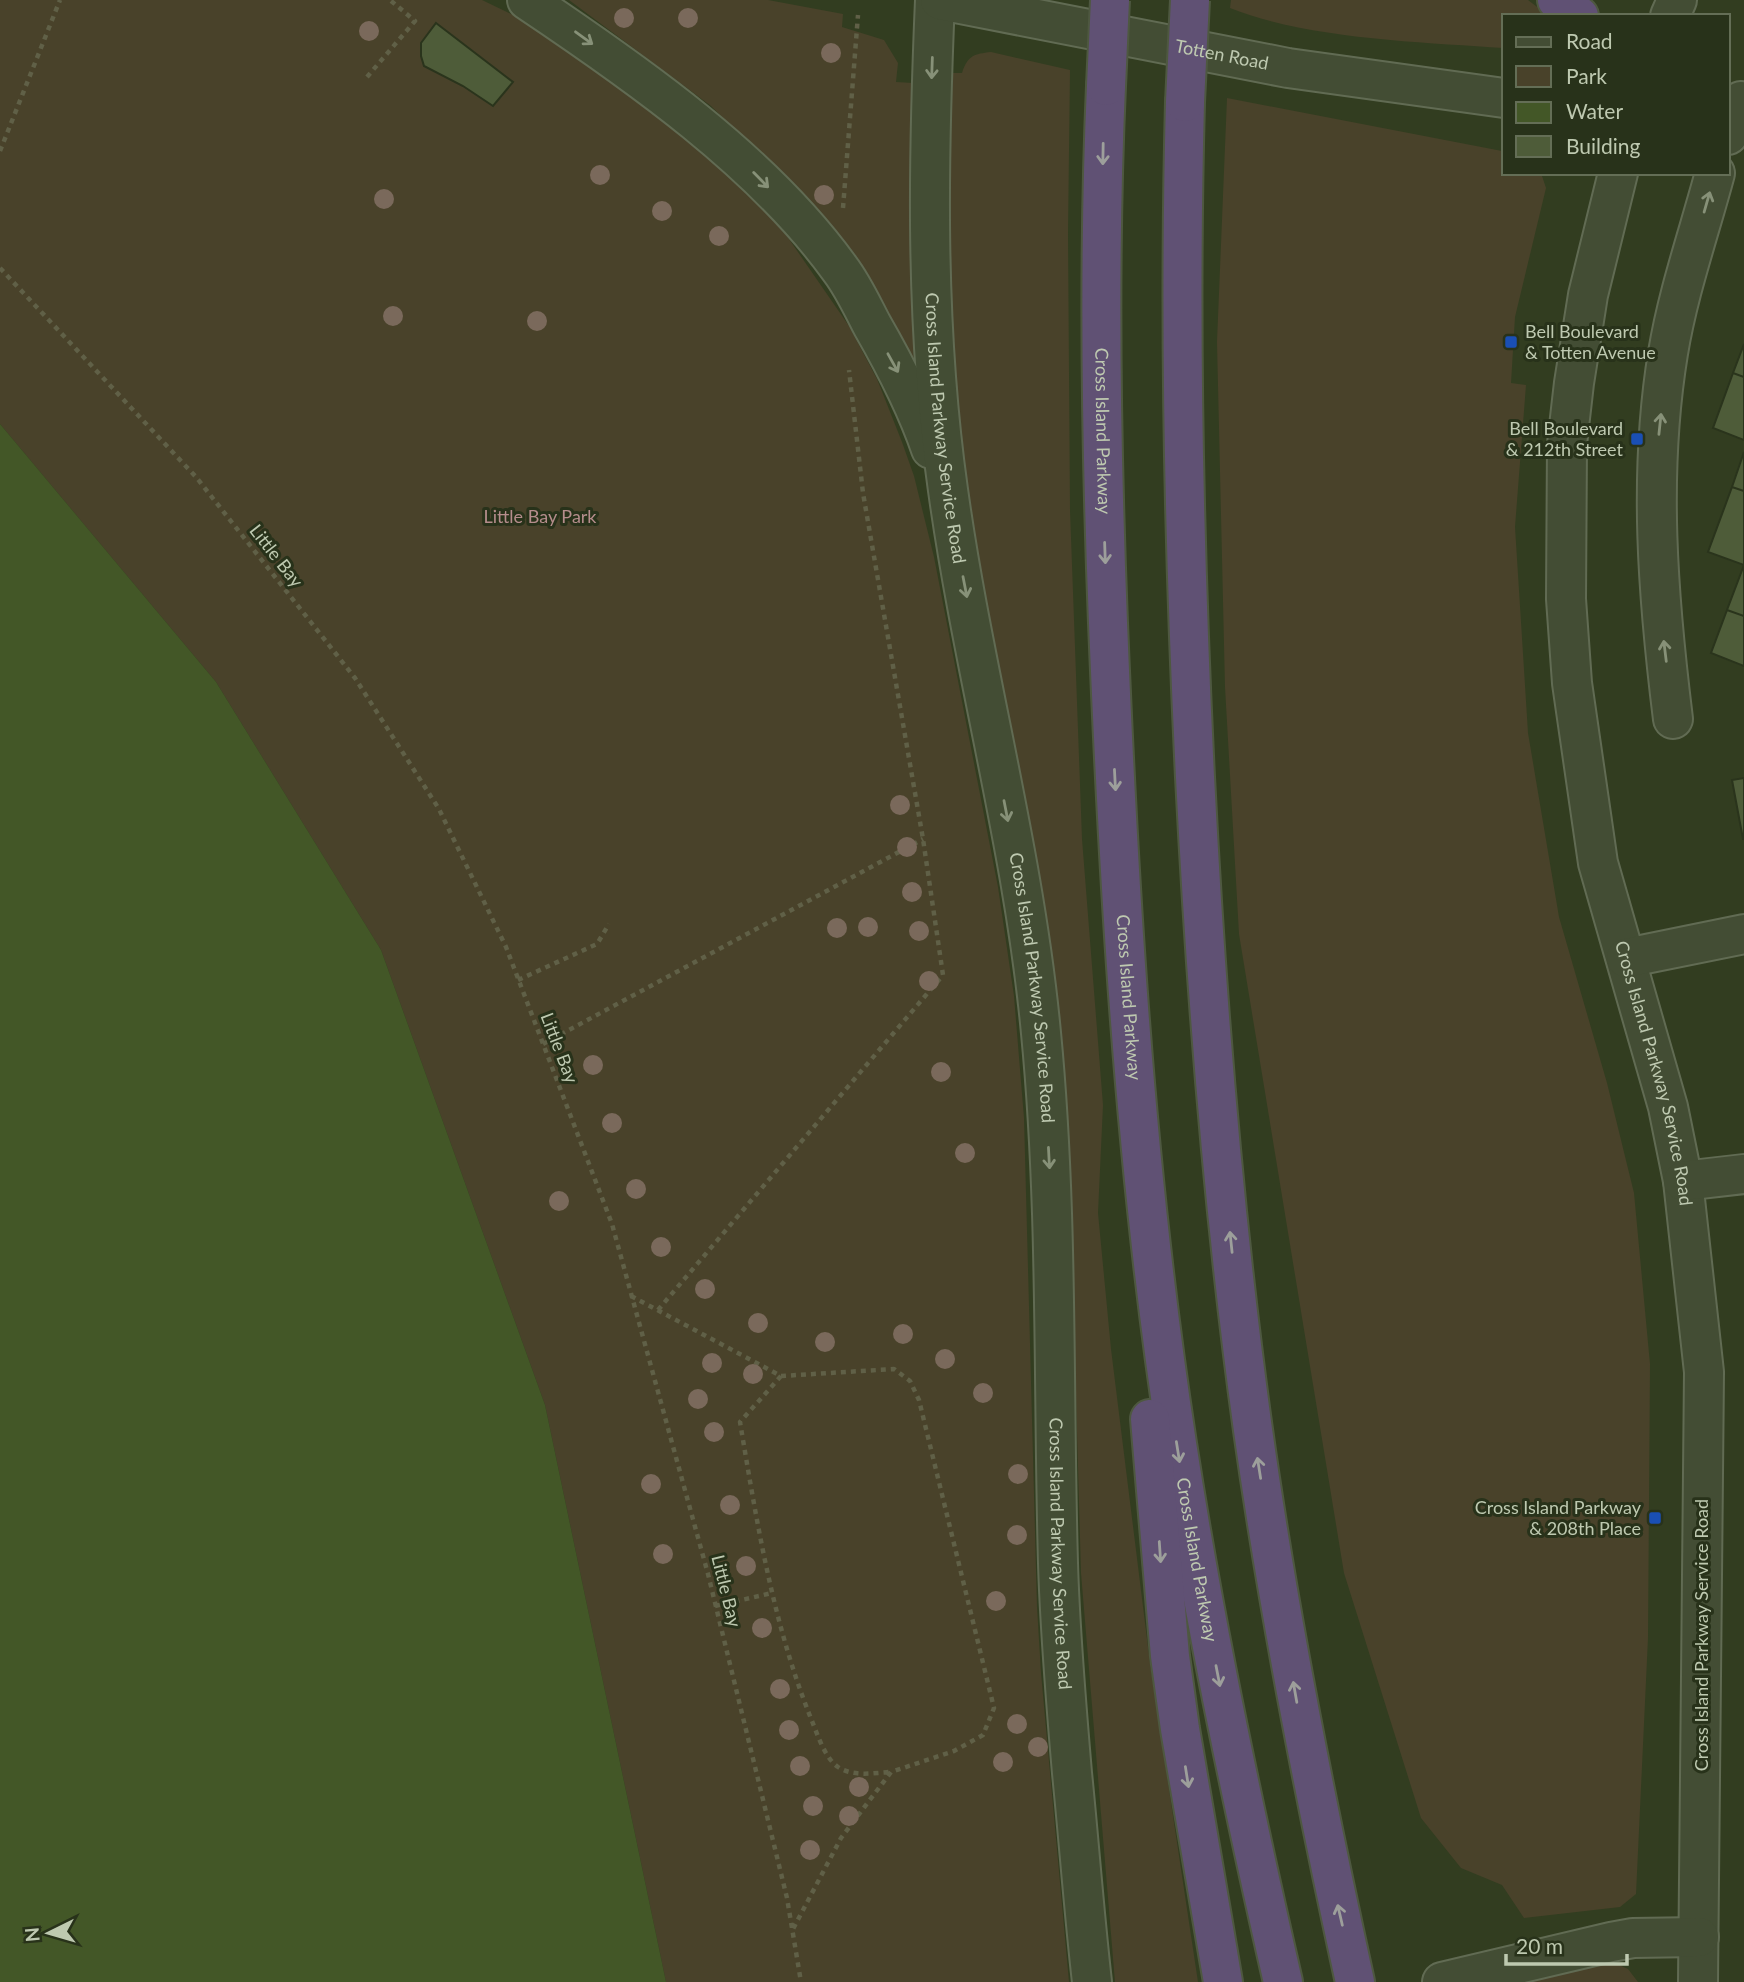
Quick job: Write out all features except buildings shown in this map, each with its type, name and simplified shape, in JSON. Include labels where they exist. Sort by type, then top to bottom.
[{"type":"highway","name":"Cross Island Parkway","points":[[1110,0],[1101,281],[1103,479],[1114,761],[1133,1068],[1159,1313],[1187,1508],[1228,1727],[1283,1982]]},
{"type":"highway","points":[[1190,0],[1185,102],[1182,344],[1186,560],[1201,887],[1220,1141],[1248,1394],[1273,1562],[1313,1789],[1355,1982]]},
{"type":"highway","points":[[1557,0],[1576,14]]},
{"type":"highway","points":[[1133,1068],[1147,1374],[1169,1643],[1180,1729],[1223,1982]]},
{"type":"street","points":[[527,0],[662,95],[747,167],[809,230],[842,271],[902,378],[920,418],[955,534]]},
{"type":"street","name":"Cross Island Parkway Service Road","points":[[935,0],[929,221],[933,328],[941,425],[955,534],[1021,891],[1042,1043],[1050,1186],[1058,1566],[1066,1693],[1092,1982]]},
{"type":"street","name":"Totten Road","points":[[940,0],[1288,68],[1502,98]]},
{"type":"street","name":"Cross Island Parkway Service Road","points":[[1618,175],[1588,295],[1575,373],[1567,444],[1566,599],[1572,683],[1598,863],[1668,1107],[1683,1181],[1704,1372],[1698,1982]]},
{"type":"street","points":[[1673,719],[1661,620],[1655,466],[1668,352],[1715,175]]},
{"type":"street","points":[[1626,958],[1744,934]]},
{"type":"street","points":[[1683,1181],[1744,1174]]},
{"type":"street","points":[[1441,1982],[1633,1938],[1699,1937]]},
{"type":"path","points":[[0,151],[60,0]]},
{"type":"path","points":[[367,77],[415,21],[390,0]]},
{"type":"path","points":[[842,216],[858,15]]},
{"type":"path","name":"Little Bay","points":[[0,268],[196,477],[355,678],[439,809],[506,947],[612,1224],[715,1606],[787,1898],[801,1982]]},
{"type":"path","points":[[658,1310],[943,975],[923,839],[863,493],[848,358]]},
{"type":"path","points":[[543,1044],[923,839]]},
{"type":"path","points":[[519,980],[597,944],[609,924]]},
{"type":"path","points":[[631,1296],[781,1376],[894,1369],[910,1381],[919,1400],[995,1708],[983,1735],[954,1751],[891,1772],[852,1773],[836,1766],[823,1748],[790,1662],[761,1552],[740,1422],[781,1376]]},
{"type":"path","points":[[715,1606],[772,1593]]},
{"type":"path","points":[[792,1929],[841,1838],[891,1772]]},
{"type":"green space","name":"Little Bay Park","points":[[0,0],[482,0],[528,22],[679,126],[771,213],[849,326],[877,379],[902,442],[914,476],[934,557],[998,887],[1014,996],[1024,1118],[1037,1607],[1069,1982],[666,1982],[545,1405],[381,950],[216,682],[0,424]]},
{"type":"green space","points":[[569,0],[768,0],[843,14],[842,27],[884,40],[898,63],[896,82],[913,83],[910,204],[914,366],[884,309],[827,221],[711,106]]},
{"type":"green space","points":[[1231,0],[1528,0],[1546,14],[1502,14],[1502,48],[1329,33],[1261,18],[1230,8]]},
{"type":"green space","points":[[991,52],[1070,70],[1070,510],[1082,839],[1103,1105],[1098,1213],[1111,1349],[1150,1663],[1198,1982],[1115,1982],[1081,1573],[1072,1254],[1057,1002],[1031,834],[973,531],[952,391],[945,224],[949,73],[962,73],[972,56]]},
{"type":"green space","points":[[1227,98],[1502,151],[1502,175],[1542,175],[1546,188],[1515,317],[1511,383],[1526,385],[1515,527],[1528,733],[1559,917],[1607,1083],[1634,1193],[1650,1364],[1648,1638],[1636,1894],[1620,1907],[1524,1918],[1502,1885],[1461,1868],[1421,1818],[1344,1573],[1239,934],[1225,687],[1217,342]]},
{"type":"green space","points":[[1610,1961],[1628,1969],[1638,1982],[1508,1982]]},
{"type":"water","points":[[0,424],[216,682],[381,950],[545,1405],[666,1982],[0,1982]]},
{"type":"place","name":"Bell Boulevard & Totten Avenue","points":[[1511,342]]},
{"type":"place","name":"Bell Boulevard & 212th Street","points":[[1637,439]]},
{"type":"place","name":"Cross Island Parkway & 208th Place","points":[[1655,1518]]}]
